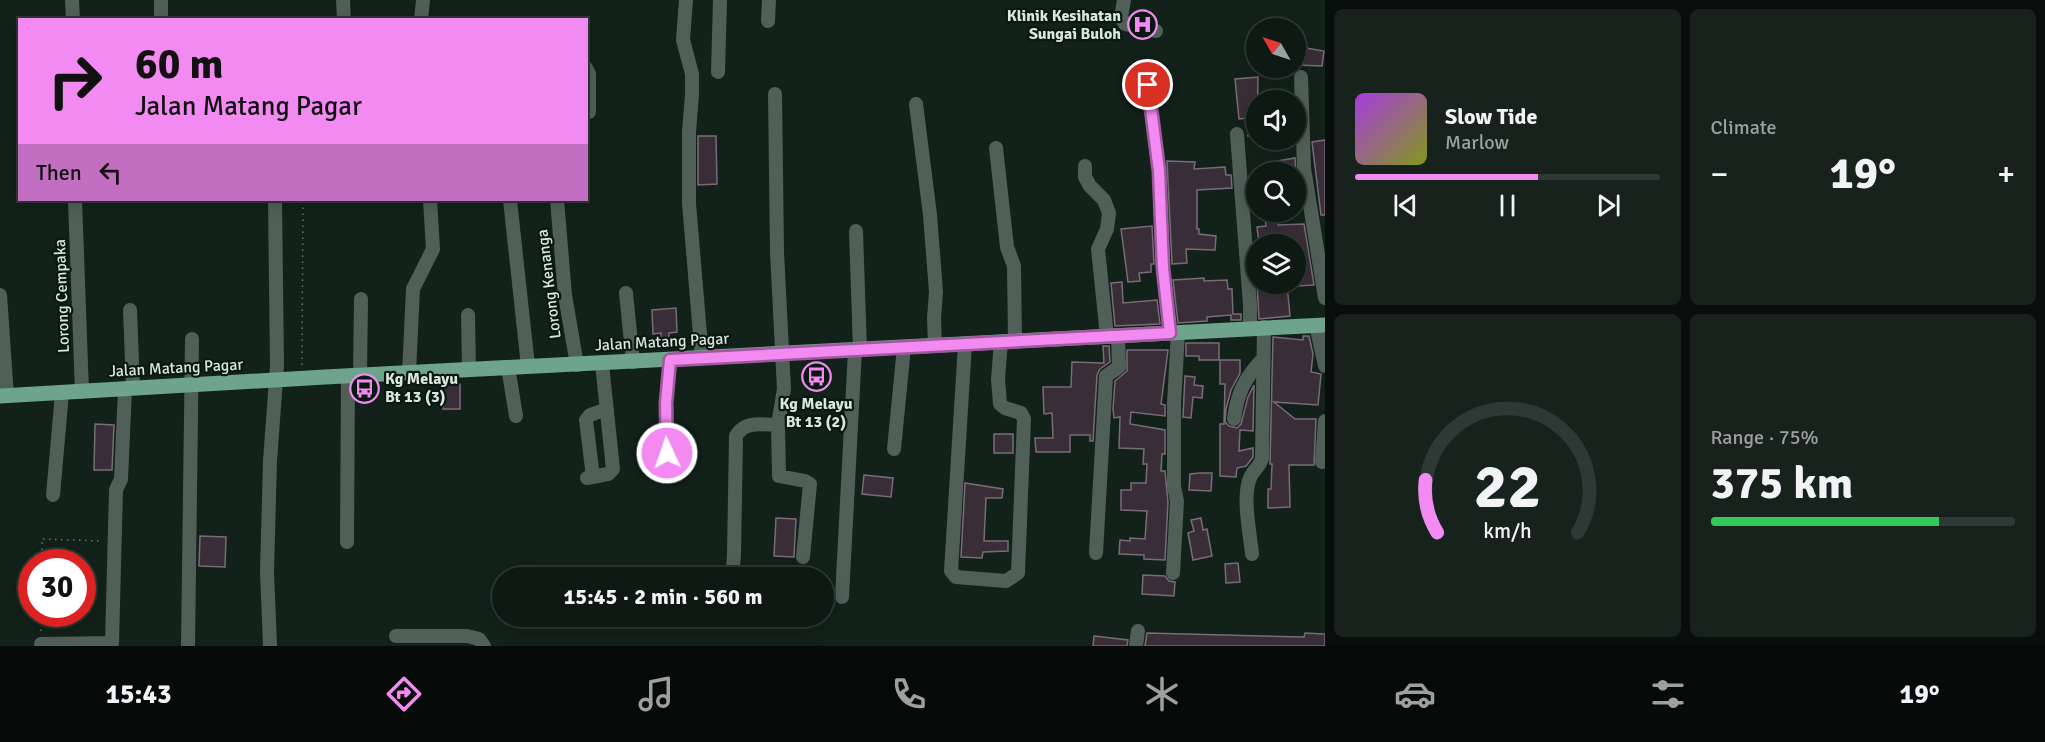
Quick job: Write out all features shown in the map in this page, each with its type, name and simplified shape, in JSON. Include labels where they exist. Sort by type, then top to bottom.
[{"type":"main road","name":"Jalan Matang Pagar","points":[[3,396],[302,378],[1320,325]]},
{"type":"street","points":[[72,0],[73,18]]},
{"type":"street","points":[[161,0],[161,18]]},
{"type":"street","points":[[343,0],[344,18]]},
{"type":"street","points":[[421,18],[423,0]]},
{"type":"street","points":[[686,0],[683,40],[692,74],[689,203],[702,358]]},
{"type":"street","points":[[718,72],[720,0]]},
{"type":"street","points":[[768,21],[769,0]]},
{"type":"street","points":[[1124,0],[1121,17],[1125,24],[1156,31]]},
{"type":"street","points":[[588,72],[589,112]]},
{"type":"street","points":[[1301,78],[1304,168],[1325,298]]},
{"type":"street","points":[[1148,85],[1159,171],[1163,268],[1174,332],[1174,486],[1177,501],[1173,573]]},
{"type":"street","points":[[775,94],[777,252],[784,389],[778,425],[779,476],[810,484],[803,557]]},
{"type":"street","points":[[916,105],[930,215],[935,281],[935,345]]},
{"type":"street","points":[[1237,134],[1250,305],[1263,359],[1262,458],[1249,480],[1248,496],[1252,554]]},
{"type":"street","points":[[965,344],[951,571],[956,577],[1006,581],[1018,573],[1024,419],[1021,413],[1000,404],[998,379],[1008,341],[1014,266],[1007,247],[996,148]]},
{"type":"street","points":[[1084,166],[1089,186],[1104,200],[1109,213],[1107,229],[1098,249],[1119,367],[1106,376],[1096,553]]},
{"type":"street","name":"Lorong Cempaka","points":[[75,201],[81,392]]},
{"type":"street","points":[[270,646],[267,572],[274,380],[277,366],[274,201]]},
{"type":"street","points":[[409,373],[413,289],[433,249],[430,201]]},
{"type":"street","points":[[510,201],[528,366]]},
{"type":"street","name":"Lorong Kenanga","points":[[556,201],[565,295],[577,364]]},
{"type":"street","points":[[842,597],[857,350],[856,231]]},
{"type":"street","points":[[626,293],[633,362]]},
{"type":"street","points":[[0,295],[3,396]]},
{"type":"street","points":[[347,542],[354,376],[361,299]]},
{"type":"street","points":[[41,644],[112,643],[116,490],[121,479],[129,389],[130,310]]},
{"type":"street","points":[[468,315],[469,369]]},
{"type":"street","points":[[1320,325],[1325,366]]},
{"type":"street","points":[[188,646],[192,339]]},
{"type":"street","points":[[894,449],[904,347]]},
{"type":"street","points":[[1234,419],[1236,400],[1245,380],[1263,359]]},
{"type":"street","points":[[667,453],[666,403],[670,360]]},
{"type":"street","points":[[602,364],[607,409],[613,469],[608,474],[590,477],[586,420],[590,415],[607,409]]},
{"type":"street","points":[[508,367],[516,416]]},
{"type":"street","points":[[53,495],[62,393]]},
{"type":"street","points":[[1322,462],[1325,421]]},
{"type":"street","points":[[733,567],[736,436],[746,425],[778,425]]},
{"type":"street","points":[[1136,646],[1138,631]]},
{"type":"street","points":[[396,636],[467,636],[479,639],[484,646]]},
{"type":"path","points":[[302,378],[303,201]]},
{"type":"path","points":[[42,549],[42,539],[114,541]]},
{"type":"path","points":[[41,644],[42,627]]},
{"type":"building","points":[[1306,48],[1324,51],[1322,66],[1306,65]]},
{"type":"building","points":[[1258,78],[1258,90],[1246,90],[1246,118],[1239,119],[1235,79]]},
{"type":"building","points":[[698,136],[716,136],[717,184],[698,185]]},
{"type":"building","points":[[1325,140],[1325,215],[1321,215],[1312,142]]},
{"type":"building","points":[[1295,158],[1295,162],[1277,162]]},
{"type":"building","points":[[1167,161],[1195,162],[1194,169],[1225,167],[1226,175],[1231,175],[1232,188],[1197,190],[1197,229],[1199,229],[1199,234],[1216,236],[1215,250],[1186,249],[1187,263],[1172,264]]},
{"type":"building","points":[[1265,222],[1278,222],[1278,225],[1304,224],[1306,234],[1258,234],[1257,227],[1266,226]]},
{"type":"building","points":[[1152,226],[1154,264],[1151,264],[1151,272],[1139,273],[1140,281],[1128,282],[1121,229]]},
{"type":"building","points":[[1306,236],[1314,285],[1306,285]]},
{"type":"building","points":[[1204,278],[1204,281],[1227,280],[1228,289],[1232,289],[1233,314],[1241,314],[1241,320],[1231,320],[1231,315],[1207,317],[1207,321],[1178,323],[1173,280]]},
{"type":"building","points":[[1122,282],[1123,303],[1157,300],[1160,324],[1115,326],[1111,283]]},
{"type":"building","points":[[1258,294],[1288,294],[1290,316],[1259,319]]},
{"type":"building","points":[[676,308],[677,332],[669,333],[669,339],[661,339],[661,333],[653,334],[652,310]]},
{"type":"building","points":[[1303,336],[1309,336],[1313,354],[1311,372],[1321,374],[1318,405],[1274,402],[1295,419],[1316,419],[1314,465],[1289,465],[1290,507],[1268,508],[1272,464],[1270,464],[1273,337],[1303,340]]},
{"type":"building","points":[[1186,343],[1219,343],[1219,360],[1199,360],[1199,356],[1186,356]]},
{"type":"building","points":[[1103,346],[1109,346],[1110,362],[1100,369],[1097,375],[1093,441],[1090,441],[1090,435],[1070,435],[1070,452],[1036,452],[1035,438],[1053,438],[1052,413],[1044,414],[1043,387],[1071,387],[1072,362],[1104,363]]},
{"type":"building","points":[[1127,350],[1168,350],[1161,404],[1165,405],[1165,416],[1131,412],[1130,424],[1165,430],[1165,454],[1162,454],[1161,471],[1165,471],[1168,502],[1165,560],[1144,559],[1144,555],[1119,554],[1120,540],[1145,539],[1147,511],[1121,510],[1121,490],[1131,490],[1131,483],[1146,483],[1147,464],[1143,464],[1144,449],[1119,448],[1120,417],[1114,418],[1113,409],[1115,381],[1127,371]]},
{"type":"building","points":[[1220,360],[1240,360],[1240,373],[1231,390],[1226,409],[1225,422],[1229,426],[1237,428],[1241,424],[1248,397],[1254,385],[1253,431],[1240,430],[1239,451],[1253,448],[1253,457],[1246,466],[1237,468],[1236,477],[1220,476],[1220,424],[1224,424],[1225,384],[1220,384]]},
{"type":"building","points":[[1185,376],[1195,377],[1194,385],[1203,386],[1202,398],[1193,397],[1191,418],[1183,417]]},
{"type":"building","points":[[443,384],[460,384],[460,409],[443,409]]},
{"type":"building","points":[[95,424],[114,425],[112,470],[94,470]]},
{"type":"building","points":[[994,434],[1013,434],[1013,453],[994,453]]},
{"type":"building","points":[[1212,473],[1211,491],[1189,490],[1190,474]]},
{"type":"building","points":[[864,475],[893,478],[891,497],[862,494]]},
{"type":"building","points":[[965,483],[1003,489],[1002,498],[986,498],[984,541],[1008,541],[1008,551],[983,552],[982,558],[961,557]]},
{"type":"building","points":[[776,518],[796,519],[794,557],[774,556]]},
{"type":"building","points":[[1201,518],[1203,530],[1207,529],[1212,556],[1193,560],[1188,533],[1194,531],[1191,520]]},
{"type":"building","points":[[200,536],[226,537],[225,567],[199,566]]},
{"type":"building","points":[[1238,563],[1240,582],[1226,583],[1225,564]]},
{"type":"building","points":[[1143,575],[1165,576],[1169,581],[1175,582],[1174,596],[1142,594]]},
{"type":"building","points":[[1147,633],[1304,637],[1305,633],[1325,634],[1325,646],[1145,646]]},
{"type":"building","points":[[1094,636],[1128,640],[1127,646],[1093,646]]},
{"type":"place","name":"Klinik Kesihatan Sungai Buloh","points":[[1142,25]]},
{"type":"place","name":"Kg Melayu Bt 13 (2)","points":[[816,376]]},
{"type":"place","name":"Kg Melayu Bt 13 (3)","points":[[364,388]]},
{"type":"route","points":[[667,453],[666,403],[670,360],[1170,333],[1163,268],[1159,171],[1148,85]]}]
